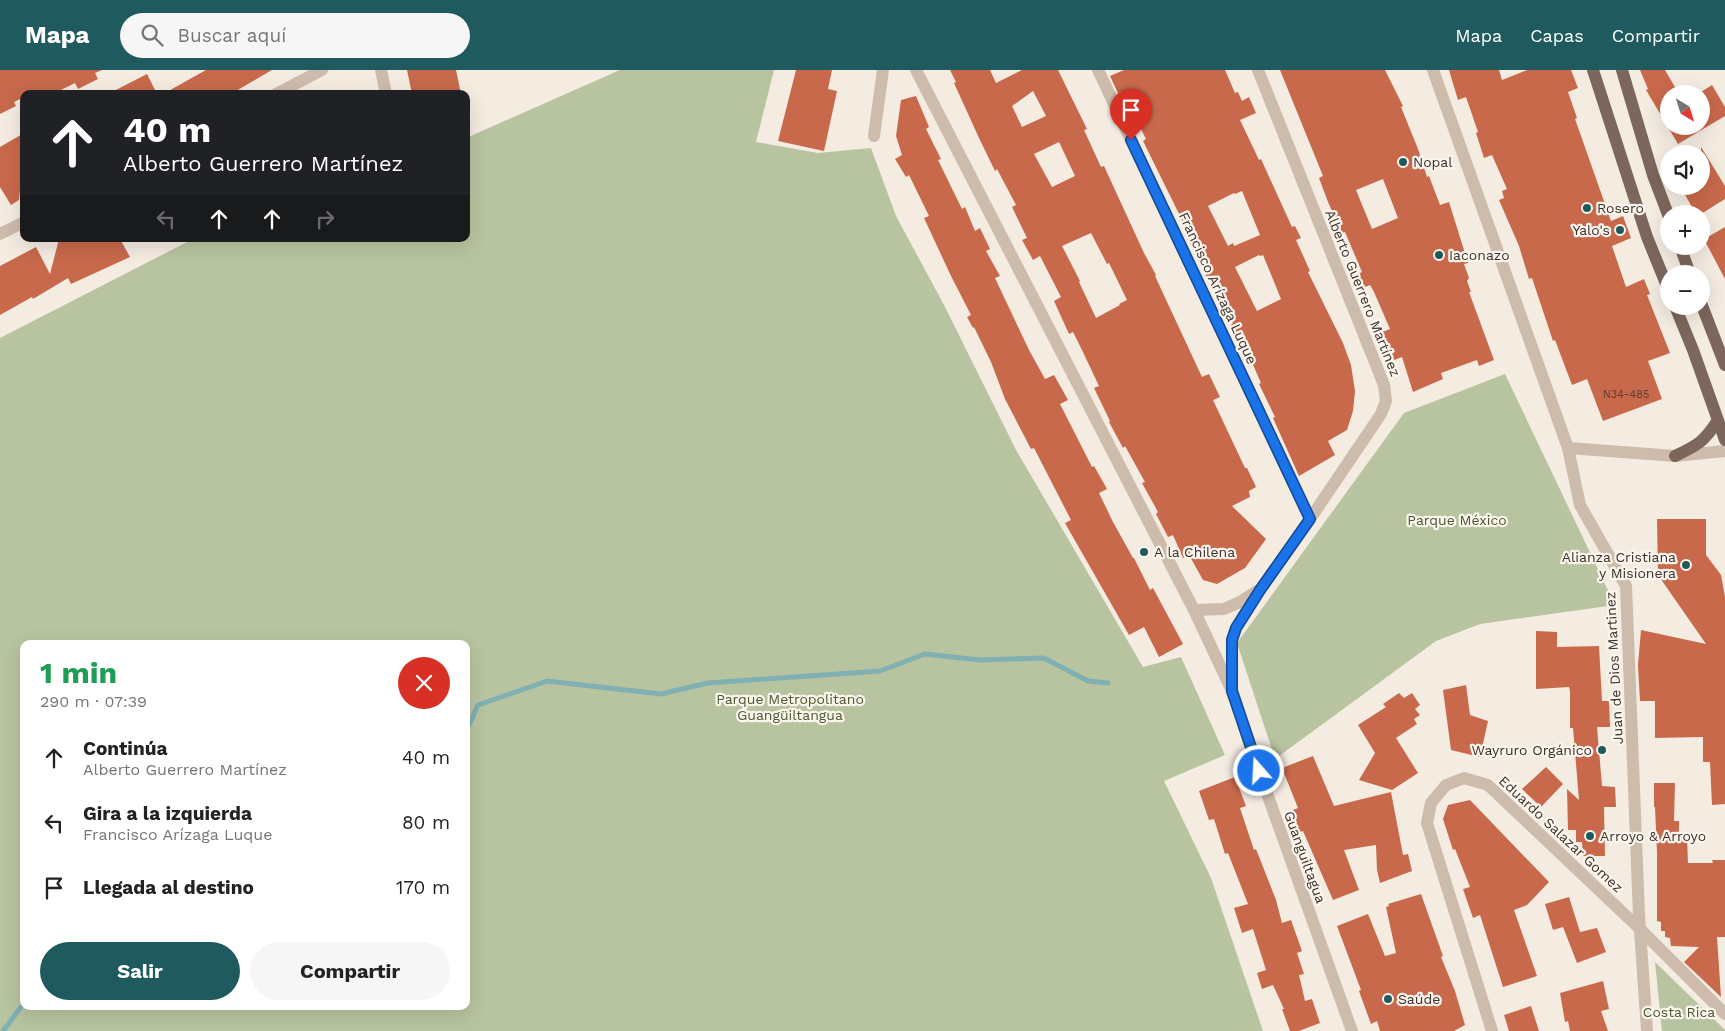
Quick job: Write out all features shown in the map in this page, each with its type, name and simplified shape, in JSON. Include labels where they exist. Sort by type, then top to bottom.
[{"type":"main road","points":[[1592,70],[1646,237],[1660,270]]},
{"type":"main road","points":[[1622,70],[1653,175],[1664,205]]},
{"type":"main road","points":[[1678,315],[1725,440]]},
{"type":"main road","points":[[1706,315],[1725,365]]},
{"type":"main road","points":[[1675,456],[1697,446],[1707,437],[1718,420]]},
{"type":"street","points":[[284,90],[322,70]]},
{"type":"street","points":[[381,70],[385,90]]},
{"type":"street","points":[[874,136],[883,70]]},
{"type":"street","name":"Guanguiltagua","points":[[916,70],[1194,610],[1232,691],[1352,1031]]},
{"type":"street","name":"Francisco Arízaga Luque","points":[[1098,70],[1310,519]]},
{"type":"street","name":"Alberto Guerrero Martínez","points":[[1232,691],[1232,640],[1236,628],[1381,414],[1386,401],[1384,384],[1258,70]]},
{"type":"street","name":"Juan de Dios Martinez","points":[[1433,70],[1568,448],[1580,505],[1626,586],[1640,929],[1647,1031]]},
{"type":"street","points":[[0,234],[20,224]]},
{"type":"street","points":[[1568,448],[1675,456],[1725,451]]},
{"type":"street","name":"Alberto Guerrero Martínez","points":[[1194,610],[1224,609],[1260,590]]},
{"type":"street","name":"Eduardo Salazar Gomez","points":[[1492,1031],[1426,823],[1431,803],[1446,785],[1464,778],[1488,785],[1640,929],[1725,1014]]},
{"type":"green space","name":"Parque Metropolitano Guangüiltangua","points":[[620,70],[774,70],[756,142],[818,153],[871,148],[896,216],[944,305],[1016,450],[1143,667],[1181,657],[1225,755],[1164,781],[1211,878],[1263,1031],[0,1031],[0,338],[187,242],[470,242],[470,136]]},
{"type":"green space","name":"Parque México","points":[[1505,374],[1615,605],[1480,624],[1436,641],[1275,759],[1237,643],[1404,413]]},
{"type":"green space","name":"Costa Rica","points":[[1655,962],[1725,1030],[1725,1031],[1662,1031]]},
{"type":"building","points":[[0,70],[102,70],[95,73],[98,79],[78,89],[75,83],[61,90],[20,90],[20,99],[14,102],[16,106],[0,114]]},
{"type":"building","points":[[206,70],[272,70],[238,90],[170,90]]},
{"type":"building","points":[[407,70],[456,70],[460,90],[411,90]]},
{"type":"building","points":[[796,70],[832,70],[828,89],[837,91],[824,151],[778,141]]},
{"type":"building","points":[[950,70],[990,70],[996,83],[1022,70],[1058,70],[1087,129],[1084,130],[1101,167],[1104,166],[1202,377],[1209,374],[1220,397],[1213,400],[1256,487],[1249,491],[1250,497],[1232,506],[1266,539],[1245,568],[1217,584],[1203,580],[1189,555],[1183,558],[1173,535],[1168,537],[1156,514],[1158,512],[1142,483],[1145,482],[1109,422],[1094,388],[1099,386],[1082,350],[1073,332],[1069,334],[1054,301],[1061,297],[1040,256],[1033,260],[1022,240],[1027,238],[1012,207],[1016,205],[997,169],[995,171],[954,83],[956,82]],"holes":[[[1033,91],[1046,116],[1022,127],[1012,106]],[[1059,142],[1075,176],[1052,187],[1034,154]],[[1091,233],[1107,264],[1109,263],[1127,300],[1096,318],[1062,246]]]},
{"type":"building","points":[[1124,70],[1225,70],[1235,93],[1238,92],[1242,101],[1249,97],[1256,113],[1240,120],[1259,160],[1261,159],[1292,227],[1295,226],[1301,238],[1296,240],[1310,271],[1308,272],[1343,343],[1351,365],[1355,391],[1353,411],[1347,430],[1328,441],[1335,455],[1299,476],[1273,418],[1275,417],[1259,384],[1261,383],[1243,342],[1240,343],[1231,325],[1233,323],[1211,278],[1208,279],[1185,234],[1188,232],[1143,141],[1146,139],[1122,91],[1118,93],[1110,76]],"holes":[[[1242,191],[1260,235],[1234,246],[1233,243],[1228,246],[1208,206]],[[1259,255],[1263,255],[1281,299],[1257,311],[1235,267]]]},
{"type":"building","points":[[1280,70],[1385,70],[1403,106],[1401,107],[1427,177],[1429,176],[1440,205],[1449,202],[1468,263],[1464,264],[1469,278],[1467,281],[1471,292],[1469,292],[1494,360],[1479,366],[1477,360],[1441,373],[1443,379],[1413,392],[1402,357],[1394,360],[1382,332],[1390,329],[1374,292],[1370,285],[1360,289],[1354,276],[1362,272],[1345,232],[1342,233],[1328,202],[1319,178],[1323,176]],"holes":[[[1383,179],[1398,218],[1372,229],[1356,190]]]},
{"type":"building","points":[[1449,70],[1499,70],[1502,80],[1527,70],[1571,70],[1578,88],[1568,92],[1577,118],[1575,119],[1611,221],[1623,216],[1631,238],[1612,246],[1626,287],[1644,279],[1650,294],[1647,295],[1670,353],[1648,361],[1662,399],[1603,421],[1587,379],[1572,385],[1555,340],[1553,341],[1532,278],[1529,279],[1519,246],[1499,200],[1504,198],[1502,191],[1507,189],[1492,155],[1484,158],[1476,133],[1478,132],[1466,97],[1458,100]]},
{"type":"building","points":[[1640,70],[1665,70],[1674,85],[1660,85],[1660,114],[1646,90],[1648,89]]},
{"type":"building","points":[[147,74],[155,90],[116,90]]},
{"type":"building","points":[[1712,85],[1725,107],[1725,116],[1710,125],[1710,86]]},
{"type":"building","points":[[916,96],[929,127],[926,129],[941,159],[938,160],[962,209],[965,207],[975,231],[980,228],[990,249],[986,251],[1000,276],[995,278],[1029,350],[1045,379],[1054,375],[1068,400],[1060,404],[1092,467],[1094,466],[1107,489],[1099,493],[1150,590],[1153,588],[1183,644],[1159,657],[1144,627],[1129,635],[1065,523],[1071,520],[1034,448],[1031,449],[1005,399],[991,362],[967,317],[971,315],[924,218],[929,216],[909,175],[906,177],[895,159],[902,155],[896,136],[901,100]]},
{"type":"building","points":[[20,135],[19,200],[11,205],[0,187],[0,147]]},
{"type":"building","points":[[1673,135],[1693,135],[1678,144]]},
{"type":"building","points":[[1710,162],[1725,186],[1725,199],[1710,208],[1710,205],[1691,205],[1685,195],[1710,195]]},
{"type":"building","points":[[1725,227],[1725,279],[1710,251],[1710,236]]},
{"type":"building","points":[[58,242],[122,242],[130,257],[71,284],[68,278],[33,299],[32,297],[0,315],[0,266],[36,247],[50,274]]},
{"type":"building","points":[[1657,519],[1706,519],[1706,555],[1721,575],[1725,597],[1725,804],[1712,805],[1710,762],[1703,762],[1703,737],[1655,738],[1655,701],[1640,701],[1638,665],[1641,630],[1706,644],[1658,575]]},
{"type":"building","points":[[1536,631],[1557,632],[1557,647],[1599,646],[1602,701],[1609,701],[1610,727],[1597,727],[1602,786],[1615,787],[1616,807],[1604,807],[1605,856],[1583,856],[1582,842],[1576,842],[1576,830],[1568,830],[1567,789],[1579,800],[1573,728],[1570,728],[1570,691],[1569,687],[1536,689]]},
{"type":"building","points":[[1466,685],[1470,715],[1488,721],[1480,757],[1451,750],[1443,690]]},
{"type":"building","points":[[1399,693],[1404,698],[1412,693],[1420,705],[1415,709],[1420,715],[1414,719],[1417,724],[1396,738],[1418,773],[1392,790],[1359,780],[1375,753],[1358,725],[1386,707],[1383,704]]},
{"type":"building","points":[[1313,756],[1334,806],[1391,792],[1403,855],[1408,854],[1412,871],[1380,883],[1377,870],[1376,845],[1344,850],[1359,890],[1333,900],[1303,831],[1298,833],[1291,811],[1298,808],[1282,768]]},
{"type":"building","points":[[1546,767],[1563,784],[1541,807],[1522,789]]},
{"type":"building","points":[[1235,777],[1246,806],[1240,808],[1254,850],[1256,849],[1276,900],[1282,923],[1291,920],[1302,951],[1297,953],[1304,974],[1299,975],[1305,1001],[1312,999],[1320,1023],[1299,1031],[1290,1031],[1282,1009],[1284,1009],[1273,985],[1262,989],[1257,973],[1266,970],[1253,929],[1242,933],[1234,908],[1248,904],[1228,853],[1225,854],[1214,819],[1209,820],[1199,791]]},
{"type":"building","points":[[1654,783],[1675,783],[1674,821],[1679,821],[1679,837],[1687,837],[1688,863],[1713,863],[1712,860],[1725,860],[1725,937],[1717,937],[1721,997],[1684,962],[1699,947],[1671,946],[1670,938],[1665,937],[1665,931],[1661,931],[1661,922],[1657,921]]},
{"type":"building","points":[[1470,800],[1549,882],[1527,905],[1514,910],[1537,976],[1503,987],[1480,915],[1473,918],[1463,889],[1470,887],[1455,849],[1453,850],[1443,819],[1448,805]]},
{"type":"building","points":[[1421,894],[1465,1025],[1454,1031],[1380,1031],[1377,1021],[1371,1024],[1359,991],[1361,990],[1337,926],[1368,914],[1385,956],[1396,953],[1386,907],[1389,906],[1388,904]]},
{"type":"building","points":[[1569,897],[1580,932],[1597,928],[1606,952],[1577,963],[1563,927],[1553,930],[1545,904]]},
{"type":"building","points":[[1603,981],[1609,1009],[1601,1011],[1608,1031],[1570,1031],[1568,1021],[1565,1022],[1560,993]]},
{"type":"building","points":[[1531,1006],[1539,1031],[1509,1031],[1504,1015]]},
{"type":"waterway","points":[[470,722],[478,705],[547,681],[661,694],[708,683],[880,671],[925,654],[980,660],[1044,658],[1088,681],[1108,683]]},
{"type":"waterway","points":[[3,1031],[20,1008]]},
{"type":"place","name":"Nopal","points":[[1403,162]]},
{"type":"place","name":"Rosero","points":[[1587,208]]},
{"type":"place","name":"Yalo's","points":[[1620,230]]},
{"type":"place","name":"Iaconazo","points":[[1439,255]]},
{"type":"place","name":"A la Chilena","points":[[1144,552]]},
{"type":"place","name":"Alianza Cristiana y Misionera","points":[[1686,565]]},
{"type":"place","name":"Wayruro Orgánico","points":[[1602,750]]},
{"type":"place","name":"Arroyo & Arroyo","points":[[1590,836]]},
{"type":"place","name":"Saúde","points":[[1388,999]]},
{"type":"route","points":[[1131,140],[1310,519],[1260,590],[1236,628],[1232,640],[1232,691],[1259,771]]}]
